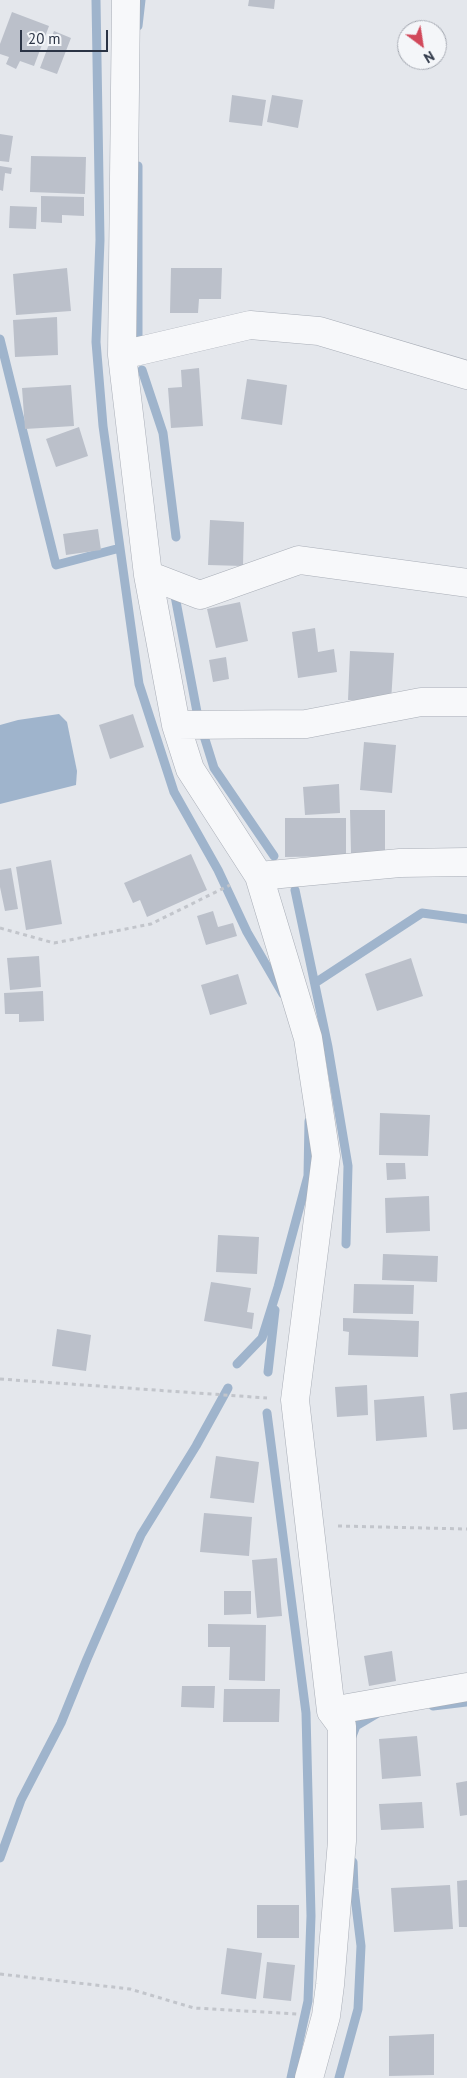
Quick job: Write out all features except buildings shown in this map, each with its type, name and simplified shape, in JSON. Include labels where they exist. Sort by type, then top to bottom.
[{"type":"street","points":[[126,0],[122,355],[148,575],[176,726],[190,769],[260,876],[308,1038],[326,1156],[295,1400],[331,1712],[342,1726],[342,1841],[326,2016],[309,2078]]},
{"type":"street","points":[[122,355],[250,324],[320,331],[467,375]]},
{"type":"street","points":[[148,575],[200,595],[299,560],[467,583]]},
{"type":"street","points":[[176,726],[306,724],[421,702],[467,702]]},
{"type":"street","points":[[260,876],[400,863],[467,862]]},
{"type":"street","points":[[331,1712],[467,1687]]},
{"type":"path","points":[[0,928],[54,943],[151,924],[226,886],[260,876]]},
{"type":"path","points":[[0,1379],[295,1400]]},
{"type":"path","points":[[309,1525],[467,1529]]},
{"type":"path","points":[[0,1974],[130,1989],[194,2008],[326,2016]]},
{"type":"water","points":[[59,714],[67,722],[77,771],[76,785],[0,804],[0,725],[18,720]]},
{"type":"waterway","points":[[96,0],[100,240],[96,342],[103,426],[139,684],[174,792],[218,870],[247,932],[283,994]]},
{"type":"waterway","points":[[138,26],[141,0]]},
{"type":"waterway","points":[[138,166],[138,336]]},
{"type":"waterway","points":[[0,339],[56,565],[120,548]]},
{"type":"waterway","points":[[142,370],[163,433],[176,537]]},
{"type":"waterway","points":[[175,596],[197,712]]},
{"type":"waterway","points":[[204,736],[214,768],[274,856]]},
{"type":"waterway","points":[[295,890],[328,1047],[348,1166],[346,1244]]},
{"type":"waterway","points":[[315,983],[422,913],[467,919]]},
{"type":"waterway","points":[[237,1364],[262,1338],[278,1287],[308,1176],[309,1121]]},
{"type":"waterway","points":[[268,1372],[275,1310]]},
{"type":"waterway","points":[[0,1858],[21,1800],[61,1723],[141,1535],[196,1446],[228,1388]]},
{"type":"waterway","points":[[267,1413],[306,1713],[311,1916],[308,2001],[291,2078]]},
{"type":"waterway","points":[[433,1706],[467,1702]]},
{"type":"waterway","points":[[351,1739],[356,1726],[378,1713]]},
{"type":"waterway","points":[[339,2078],[358,2009],[361,1946],[354,1889],[353,1862]]}]
